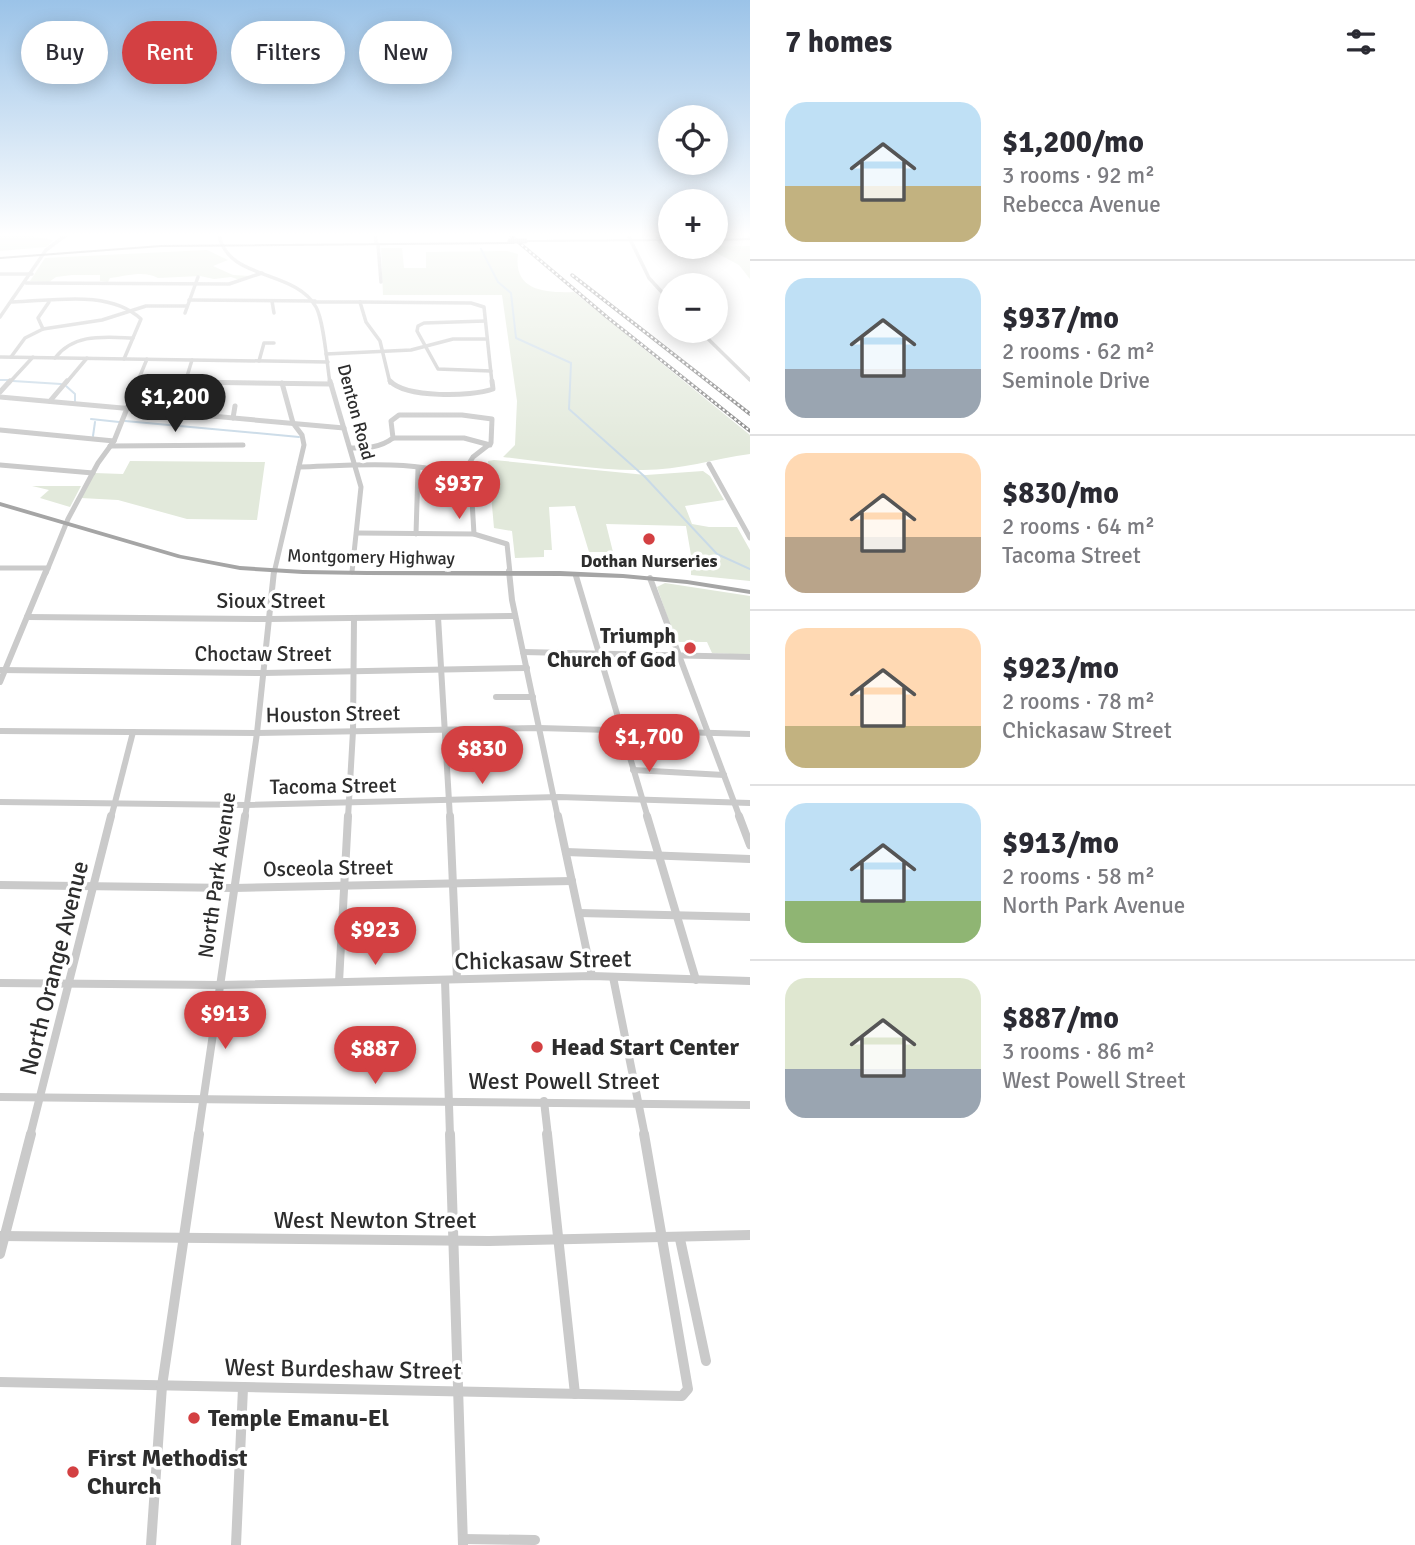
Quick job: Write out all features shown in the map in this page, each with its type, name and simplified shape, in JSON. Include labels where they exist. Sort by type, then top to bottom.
[{"type":"main road","name":"Montgomery Highway","points":[[0,504],[193,561],[274,570],[650,578],[750,592]]},
{"type":"street","points":[[43,329],[38,318],[45,307]]},
{"type":"street","points":[[123,307],[141,319],[124,359]]},
{"type":"street","points":[[11,357],[25,338],[43,329],[97,321],[147,307]]},
{"type":"street","points":[[185,313],[187,307]]},
{"type":"street","points":[[273,307],[274,313]]},
{"type":"street","name":"Denton Road","points":[[316,307],[331,384],[357,468],[361,491],[352,572]]},
{"type":"street","points":[[362,307],[366,322],[377,336],[390,383],[405,391],[486,393],[493,388],[483,307]]},
{"type":"street","points":[[0,308],[7,308]]},
{"type":"street","points":[[0,317],[7,308]]},
{"type":"street","points":[[485,321],[421,324],[417,331],[434,366],[440,370],[491,371]]},
{"type":"street","points":[[55,358],[63,346],[78,340],[133,338]]},
{"type":"street","points":[[326,354],[383,352],[425,347],[453,339],[487,339]]},
{"type":"street","points":[[259,361],[264,343],[274,343]]},
{"type":"street","points":[[713,343],[750,380]]},
{"type":"street","points":[[0,357],[328,362]]},
{"type":"street","points":[[0,395],[33,357]]},
{"type":"street","points":[[50,401],[87,358]]},
{"type":"street","points":[[0,682],[2,670],[67,524],[112,443],[147,359]]},
{"type":"street","points":[[175,413],[192,360]]},
{"type":"street","points":[[185,382],[331,384]]},
{"type":"street","name":"North Park Avenue","points":[[151,1545],[162,1386],[257,733],[274,570],[304,441],[293,423],[282,383]]},
{"type":"street","points":[[0,395],[344,428]]},
{"type":"street","points":[[233,418],[235,406]]},
{"type":"street","points":[[393,438],[391,421],[399,415],[470,415],[494,420],[493,439],[473,457],[462,475]]},
{"type":"street","points":[[0,430],[112,443],[243,445]]},
{"type":"street","points":[[351,448],[380,446],[393,438],[464,438],[490,444]]},
{"type":"street","points":[[709,464],[750,538]]},
{"type":"street","points":[[0,465],[93,473]]},
{"type":"street","points":[[299,467],[418,469],[462,475],[471,483],[474,534]]},
{"type":"street","points":[[416,534],[418,469]]},
{"type":"street","points":[[357,533],[474,534],[507,544],[515,616],[592,976]]},
{"type":"street","points":[[0,568],[48,568]]},
{"type":"street","points":[[576,576],[696,980]]},
{"type":"street","points":[[650,578],[750,845]]},
{"type":"street","name":"Sioux Street","points":[[27,617],[269,619],[515,616]]},
{"type":"street","points":[[438,617],[446,729],[457,979]]},
{"type":"street","points":[[339,982],[353,731],[354,618]]},
{"type":"street","points":[[523,652],[750,657]]},
{"type":"street","name":"Choctaw Street","points":[[2,670],[263,673],[527,668]]},
{"type":"street","points":[[496,697],[533,697]]},
{"type":"street","name":"Houston Street","points":[[0,731],[257,733],[539,728],[750,734]]},
{"type":"street","name":"North Orange Avenue","points":[[0,1254],[2,1236],[41,1097],[134,732]]},
{"type":"street","points":[[633,770],[724,775]]},
{"type":"street","name":"Tacoma Street","points":[[0,803],[246,805],[555,798],[641,798],[750,803]]},
{"type":"street","points":[[566,852],[750,859]]},
{"type":"street","name":"Osceola Street","points":[[0,885],[234,888],[572,881]]},
{"type":"street","points":[[579,913],[750,917]]},
{"type":"street","name":"Chickasaw Street","points":[[0,983],[220,985],[592,976],[750,981]]},
{"type":"street","points":[[612,977],[639,1102],[663,1240]]},
{"type":"street","points":[[445,980],[463,1542],[535,1540]]},
{"type":"street","name":"West Powell Street","points":[[0,1097],[750,1105]]},
{"type":"street","points":[[544,1101],[575,1394]]},
{"type":"street","name":"West Newton Street","points":[[2,1236],[183,1240],[559,1241],[663,1240],[750,1235]]},
{"type":"street","points":[[680,1239],[706,1361]]},
{"type":"street","name":"West Burdeshaw Street","points":[[0,1382],[677,1396],[685,1393],[687,1384],[663,1240]]},
{"type":"street","points":[[236,1545],[243,1388]]},
{"type":"shaded area","points":[[504,307],[593,307],[750,435],[750,454],[657,470],[591,468],[503,457],[515,445],[517,401]]},
{"type":"shaded area","points":[[130,461],[265,462],[257,520],[187,519],[118,500],[81,498],[94,473],[123,474]]},
{"type":"shaded area","points":[[488,461],[646,475],[703,471],[710,476],[724,500],[685,506],[692,524],[737,527],[750,550],[750,581],[691,575],[686,526],[606,524],[613,552],[589,552],[575,506],[549,507],[552,550],[544,550],[544,557],[515,558],[512,531],[494,528]]},
{"type":"shaded area","points":[[32,486],[81,486],[70,507],[40,498],[49,490]]},
{"type":"shaded area","points":[[665,583],[750,596],[750,655],[712,653],[707,642],[676,642],[657,587]]},
{"type":"waterway","points":[[513,307],[516,338],[571,363],[569,409],[644,476],[717,554],[750,569]]},
{"type":"waterway","points":[[0,380],[8,380]]},
{"type":"waterway","points":[[13,381],[61,384]]},
{"type":"waterway","points":[[66,386],[75,394],[75,401]]},
{"type":"waterway","points":[[91,419],[119,422]]},
{"type":"waterway","points":[[125,421],[299,437]]},
{"type":"waterway","points":[[93,436],[95,422]]},
{"type":"railway","points":[[595,307],[750,431]]},
{"type":"railway","points":[[613,307],[750,414]]},
{"type":"place","name":"Dothan Nurseries","points":[[649,539]]},
{"type":"place","name":"Triumph Church of God","points":[[690,648]]},
{"type":"place","name":"Head Start Center","points":[[537,1047]]},
{"type":"place","name":"Temple Emanu-El","points":[[194,1418]]},
{"type":"place","name":"First Methodist Church","points":[[73,1472]]}]
